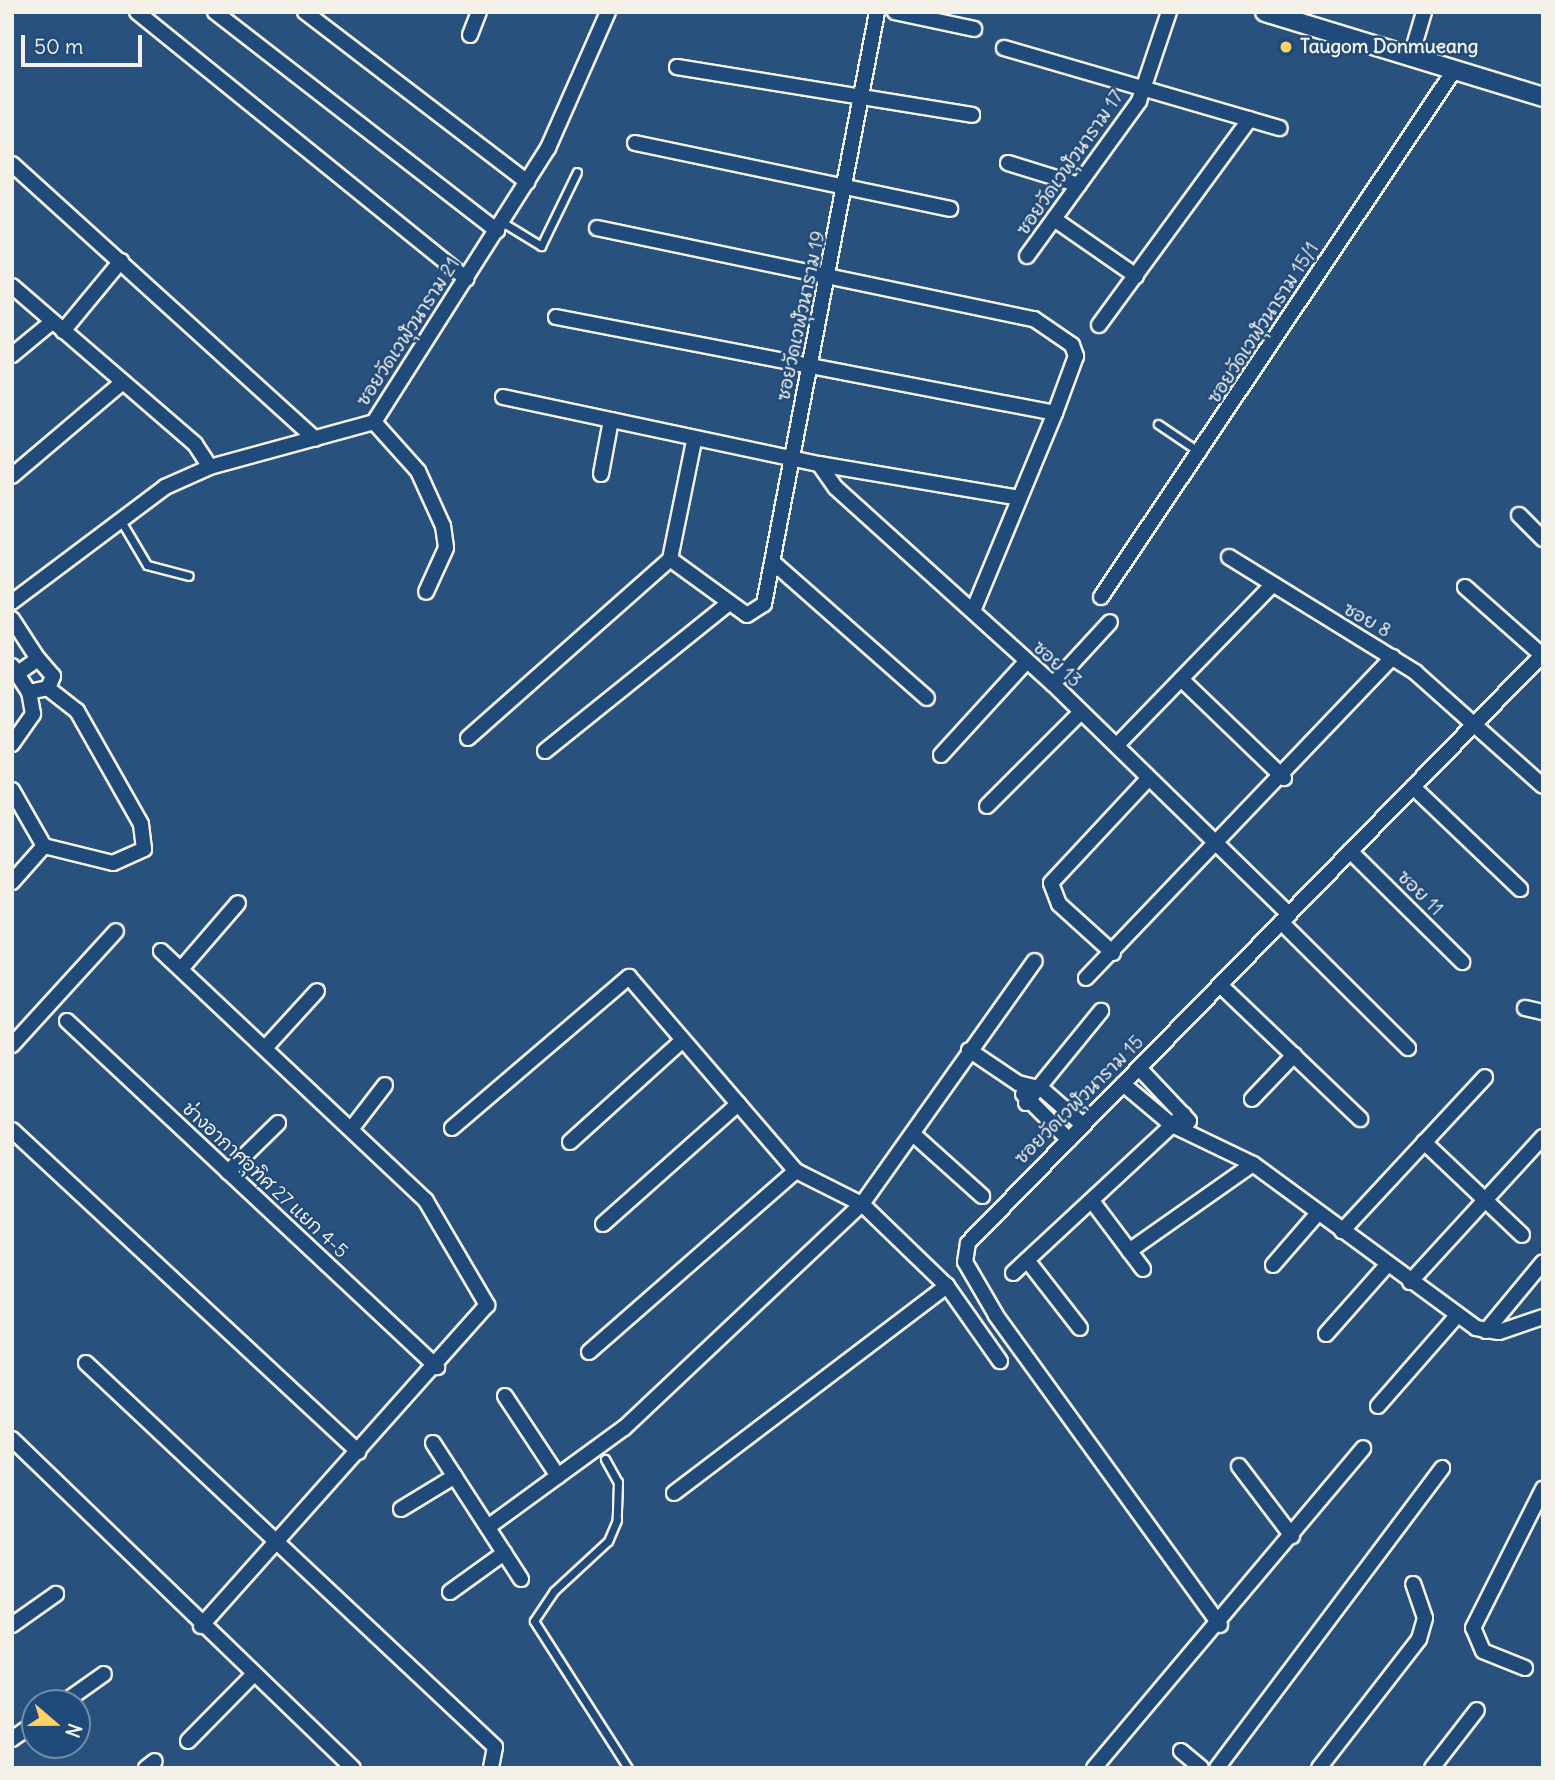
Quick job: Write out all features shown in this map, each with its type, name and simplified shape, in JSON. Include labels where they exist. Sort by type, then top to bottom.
[{"type":"street","points":[[137,12],[467,279]]},
{"type":"street","points":[[215,12],[499,226]]},
{"type":"street","points":[[305,12],[527,183]]},
{"type":"street","points":[[470,35],[479,12]]},
{"type":"street","name":"ซอยวัดเวฬุวนาราม 21","points":[[13,599],[165,487],[210,467],[374,422],[527,183],[608,12]]},
{"type":"street","name":"ซอยวัดเวฬุวนาราม 19","points":[[728,604],[747,615],[764,604],[776,565],[791,457],[847,188],[877,12]]},
{"type":"street","points":[[895,12],[974,29]]},
{"type":"street","name":"ซอยวัดเวฬุวนาราม 17","points":[[1027,256],[1145,87],[1169,12]]},
{"type":"street","points":[[1265,12],[1543,97]]},
{"type":"street","points":[[1411,56],[1424,12]]},
{"type":"street","points":[[1004,48],[1280,128]]},
{"type":"street","points":[[677,67],[972,115]]},
{"type":"street","name":"ซอยวัดเวฬุวนาราม 15/1","points":[[1101,597],[1201,453],[1455,69]]},
{"type":"street","points":[[1099,325],[1250,119]]},
{"type":"street","points":[[635,143],[785,170],[847,188],[950,209]]},
{"type":"street","points":[[1008,163],[1079,185]]},
{"type":"street","points":[[12,164],[315,439]]},
{"type":"street","points":[[1054,219],[1136,276]]},
{"type":"street","points":[[597,228],[827,281],[1034,319],[1057,330],[1076,356],[1055,414],[972,611]]},
{"type":"street","points":[[12,355],[57,326],[121,261]]},
{"type":"street","points":[[12,286],[195,444],[210,467]]},
{"type":"street","points":[[556,317],[809,371],[1055,414]]},
{"type":"street","points":[[12,476],[123,382]]},
{"type":"street","points":[[503,397],[694,441],[1019,498]]},
{"type":"street","points":[[601,474],[611,420]]},
{"type":"street","points":[[374,422],[418,471],[443,526],[446,548],[426,592]]},
{"type":"street","points":[[468,738],[670,559],[694,441]]},
{"type":"street","name":"ซอย 13","points":[[819,464],[836,488],[1117,745],[1147,780],[1218,846],[1408,1048]]},
{"type":"street","points":[[1518,514],[1543,539]]},
{"type":"street","name":"ซอย 8","points":[[1229,557],[1270,587],[1393,657],[1543,786]]},
{"type":"street","points":[[545,751],[728,604],[670,559]]},
{"type":"street","points":[[776,565],[927,698]]},
{"type":"street","points":[[1117,745],[1270,587]]},
{"type":"street","points":[[1465,587],[1542,655]]},
{"type":"street","points":[[12,619],[38,659],[53,676],[48,688]]},
{"type":"street","points":[[1053,684],[1110,622]]},
{"type":"street","name":"ซอยวัดเวฬุวนาราม 15","points":[[1220,1625],[965,1262],[980,1224],[1069,1140],[1413,787],[1477,728],[1542,655]]},
{"type":"street","points":[[1086,978],[1284,778],[1393,657]]},
{"type":"street","points":[[12,744],[33,714],[29,692],[15,670],[38,659]]},
{"type":"street","points":[[941,755],[1026,662]]},
{"type":"street","points":[[1181,679],[1284,778]]},
{"type":"street","points":[[29,692],[48,688]]},
{"type":"street","points":[[12,790],[44,846],[113,863],[137,854],[145,836],[77,711],[48,688]]},
{"type":"street","points":[[986,806],[1081,712]]},
{"type":"street","points":[[1113,953],[1059,904],[1051,883],[1147,780]]},
{"type":"street","points":[[1413,787],[1520,889]]},
{"type":"street","points":[[12,882],[44,846]]},
{"type":"street","name":"ซอย 11","points":[[1350,851],[1462,962]]},
{"type":"street","points":[[181,969],[238,903]]},
{"type":"street","points":[[12,1045],[116,931]]},
{"type":"street","points":[[161,951],[352,1128],[426,1201],[485,1292],[487,1305],[437,1367],[201,1626]]},
{"type":"street","points":[[488,1527],[624,1428],[862,1204],[969,1050],[1035,961]]},
{"type":"street","points":[[452,1128],[629,977],[796,1171],[862,1204],[947,1286],[1000,1361]]},
{"type":"street","points":[[1220,985],[1360,1119]]},
{"type":"street","points":[[265,1048],[317,990]]},
{"type":"street","points":[[1525,1008],[1543,1012]]},
{"type":"street","points":[[1026,1103],[1042,1089],[1101,1011]]},
{"type":"street","name":"ช่างอากาศอุทิศ 27 แยก 4-5","points":[[67,1021],[437,1367]]},
{"type":"street","points":[[570,1142],[683,1040]]},
{"type":"street","points":[[969,1050],[1018,1083],[1042,1089],[1083,1125]]},
{"type":"street","points":[[1252,1098],[1294,1055]]},
{"type":"street","points":[[1139,1068],[1184,1114],[1198,1134]]},
{"type":"street","points":[[1342,1231],[1485,1077]]},
{"type":"street","points":[[1018,1083],[1026,1103],[1069,1140]]},
{"type":"street","points":[[1123,1084],[1171,1125],[1198,1134],[1253,1164],[1456,1317],[1486,1331],[1543,1317]]},
{"type":"street","points":[[352,1128],[385,1085]]},
{"type":"street","points":[[603,1224],[738,1104]]},
{"type":"street","points":[[1013,1273],[1184,1114]]},
{"type":"street","points":[[228,1172],[278,1123]]},
{"type":"street","points":[[12,1129],[358,1452]]},
{"type":"street","points":[[913,1134],[982,1196]]},
{"type":"street","points":[[1410,1282],[1543,1138]]},
{"type":"street","points":[[1424,1142],[1522,1235]]},
{"type":"street","points":[[1129,1251],[1253,1164]]},
{"type":"street","points":[[589,1352],[796,1171]]},
{"type":"street","points":[[1093,1201],[1143,1269]]},
{"type":"street","points":[[1273,1265],[1318,1213]]},
{"type":"street","points":[[1027,1260],[1080,1328]]},
{"type":"street","points":[[1486,1331],[1543,1262]]},
{"type":"street","points":[[1326,1334],[1387,1265]]},
{"type":"street","points":[[674,1493],[947,1286]]},
{"type":"street","points":[[1378,1406],[1456,1317]]},
{"type":"street","points":[[86,1363],[495,1746],[491,1768]]},
{"type":"street","points":[[505,1396],[558,1476]]},
{"type":"street","points":[[12,1439],[252,1676],[353,1768]]},
{"type":"street","points":[[433,1443],[522,1579]]},
{"type":"street","points":[[1094,1768],[1220,1625],[1363,1448]]},
{"type":"street","points":[[1239,1466],[1293,1536]]},
{"type":"street","points":[[1217,1768],[1442,1468]]},
{"type":"street","points":[[401,1510],[455,1476]]},
{"type":"street","points":[[1525,1668],[1483,1651],[1473,1628],[1543,1489]]},
{"type":"street","points":[[450,1592],[504,1553]]},
{"type":"street","points":[[1319,1768],[1419,1639],[1424,1618],[1412,1584]]},
{"type":"street","points":[[12,1625],[56,1594]]},
{"type":"street","points":[[83,1689],[104,1674]]},
{"type":"street","points":[[188,1741],[252,1676]]},
{"type":"street","points":[[1432,1768],[1477,1710]]},
{"type":"street","points":[[1181,1751],[1201,1768]]},
{"type":"lane","points":[[499,226],[541,246],[577,172]]},
{"type":"lane","points":[[1158,424],[1201,453]]},
{"type":"lane","points":[[121,521],[147,565],[189,576]]},
{"type":"lane","points":[[606,1459],[618,1482],[617,1520],[608,1541],[554,1591],[534,1621],[628,1768]]},
{"type":"place","name":"Taugom Donmueang","points":[[1286,47]]}]
